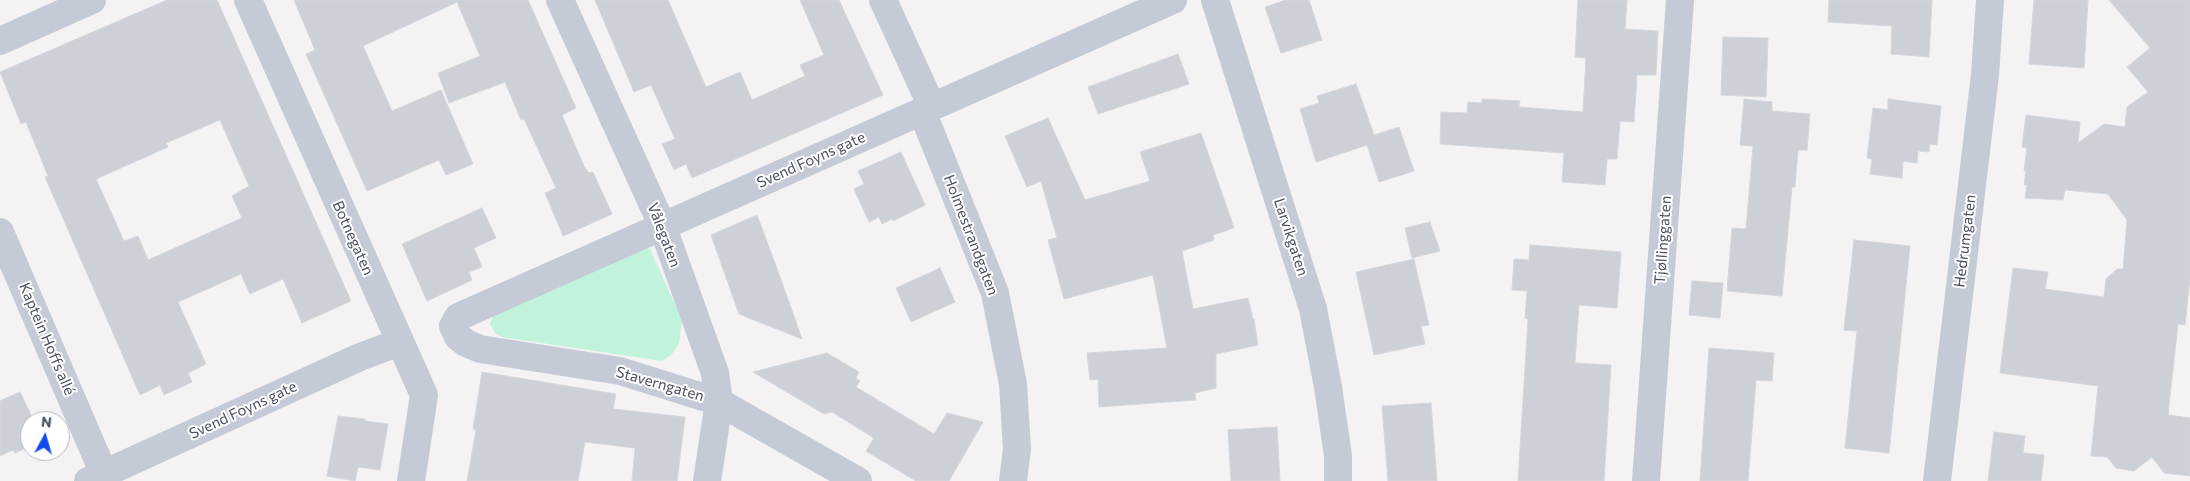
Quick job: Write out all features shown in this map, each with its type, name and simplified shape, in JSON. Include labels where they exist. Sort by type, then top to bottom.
[{"type":"street","points":[[0,41],[92,0]]},
{"type":"street","name":"Botnegaten","points":[[248,0],[424,395],[424,409],[411,481]]},
{"type":"street","name":"Vålegaten","points":[[560,0],[662,225],[715,374],[719,402],[706,481]]},
{"type":"street","name":"Holmestrandgaten","points":[[883,0],[995,293],[1013,384],[1017,448],[1013,481]]},
{"type":"street","name":"Svend Foyns gate","points":[[453,326],[458,317],[1173,0]]},
{"type":"street","name":"Larvikgaten","points":[[1216,0],[1313,309],[1328,386],[1338,456],[1338,481]]},
{"type":"street","name":"Tjøllinggaten","points":[[1646,481],[1680,0]]},
{"type":"street","name":"Hedrumgaten","points":[[1937,481],[1985,76],[1990,0]]},
{"type":"street","name":"Kaptein Hoffs allé","points":[[0,232],[100,478]]},
{"type":"street","name":"Staverngaten","points":[[453,326],[458,337],[480,349],[620,371],[719,402],[858,481]]},
{"type":"street","name":"Svend Foyns gate","points":[[100,478],[360,357],[400,342]]},
{"type":"green space","points":[[643,247],[650,249],[682,320],[679,343],[672,354],[662,361],[502,337],[495,333],[490,324],[493,315]]},
{"type":"building","points":[[167,0],[217,0],[351,301],[302,323],[283,279],[250,294],[241,274],[178,302],[206,364],[188,373],[192,382],[164,395],[160,385],[140,395],[45,177],[48,176],[26,122],[21,124],[0,72]],"holes":[[[220,120],[249,186],[232,196],[242,218],[148,260],[138,236],[124,241],[96,179],[168,147],[166,143]]]},
{"type":"building","points":[[294,0],[528,0],[576,108],[562,115],[584,166],[589,173],[593,172],[612,214],[563,236],[545,193],[556,188],[524,119],[521,120],[505,82],[449,103],[438,73],[480,56],[457,2],[363,46],[392,111],[441,90],[473,164],[446,175],[439,160],[367,191],[306,54],[315,50]]},
{"type":"building","points":[[595,0],[668,0],[706,87],[740,72],[752,100],[805,76],[800,65],[824,55],[800,0],[839,0],[883,95],[692,178],[686,164],[674,170],[662,144],[675,139],[651,85],[634,92]]},
{"type":"building","points":[[1286,0],[1309,0],[1322,40],[1281,53],[1265,7]]},
{"type":"building","points":[[1578,0],[1627,0],[1625,29],[1658,31],[1656,75],[1637,75],[1634,122],[1620,121],[1617,159],[1607,159],[1605,185],[1562,182],[1564,153],[1440,144],[1441,112],[1467,113],[1468,102],[1482,103],[1482,99],[1520,101],[1519,107],[1583,112],[1586,58],[1575,57]]},
{"type":"building","points":[[1829,0],[1932,0],[1929,57],[1891,54],[1892,26],[1828,22]]},
{"type":"building","points":[[2034,0],[2088,0],[2084,68],[2029,64]]},
{"type":"building","points":[[2109,0],[2190,0],[2190,279],[2185,325],[2178,324],[2168,415],[2190,418],[2190,476],[2164,473],[2152,457],[2134,471],[2116,468],[2107,457],[2091,456],[2098,386],[2000,373],[2013,268],[2048,272],[2045,289],[2104,297],[2106,279],[2117,269],[2123,269],[2127,220],[2108,194],[2065,190],[2063,200],[2025,198],[2027,185],[2024,185],[2026,171],[2024,171],[2027,148],[2022,147],[2026,115],[2080,122],[2078,143],[2104,124],[2125,127],[2127,107],[2148,92],[2127,67],[2150,48]]},
{"type":"building","points":[[1723,37],[1768,38],[1766,97],[1721,95]]},
{"type":"building","points":[[1178,54],[1189,84],[1098,114],[1088,87]]},
{"type":"building","points":[[1356,84],[1374,135],[1399,127],[1414,171],[1379,182],[1367,145],[1316,162],[1300,109],[1319,103],[1317,96]]},
{"type":"building","points":[[1744,99],[1772,102],[1772,111],[1810,114],[1807,150],[1798,150],[1795,187],[1792,187],[1782,296],[1727,291],[1732,228],[1746,229],[1753,146],[1740,145]]},
{"type":"building","points":[[1888,99],[1941,106],[1937,145],[1930,144],[1929,152],[1918,151],[1917,163],[1903,161],[1902,178],[1870,174],[1872,159],[1867,158],[1873,108],[1888,110]]},
{"type":"building","points":[[1048,118],[1085,200],[1150,181],[1140,152],[1201,133],[1234,228],[1213,235],[1214,240],[1182,251],[1193,309],[1248,298],[1258,345],[1216,354],[1216,388],[1195,393],[1196,400],[1099,407],[1098,379],[1090,380],[1087,353],[1167,348],[1153,275],[1064,299],[1048,240],[1057,238],[1041,181],[1027,187],[1005,136]]},
{"type":"building","points":[[901,152],[925,205],[893,221],[892,219],[882,224],[879,217],[869,222],[854,189],[864,184],[858,171]]},
{"type":"building","points":[[482,208],[496,238],[474,248],[482,267],[469,272],[472,280],[427,301],[402,244]]},
{"type":"building","points":[[757,215],[802,339],[739,314],[711,235]]},
{"type":"building","points":[[1430,222],[1440,251],[1412,258],[1405,228]]},
{"type":"building","points":[[1854,240],[1910,246],[1889,453],[1845,448],[1857,331],[1844,330]]},
{"type":"building","points":[[1530,245],[1621,252],[1617,308],[1579,305],[1575,363],[1611,365],[1604,481],[1518,481],[1528,319],[1525,318],[1527,291],[1512,290],[1514,259],[1529,260]]},
{"type":"building","points":[[1414,259],[1429,325],[1421,326],[1425,344],[1374,355],[1356,272]]},
{"type":"building","points":[[940,268],[955,302],[911,322],[896,288]]},
{"type":"building","points":[[1692,281],[1723,283],[1720,318],[1689,315]]},
{"type":"building","points":[[1709,348],[1774,353],[1772,381],[1756,380],[1748,481],[1700,481]]},
{"type":"building","points":[[827,353],[859,372],[856,378],[860,381],[856,387],[934,434],[947,413],[983,422],[949,481],[916,481],[866,451],[874,438],[832,412],[824,414],[753,372]]},
{"type":"building","points":[[482,372],[616,394],[613,409],[685,417],[677,481],[632,481],[635,448],[585,442],[578,481],[467,481],[476,430],[473,429]]},
{"type":"building","points":[[20,392],[29,411],[20,411],[20,451],[15,453],[13,450],[0,456],[0,401]]},
{"type":"building","points":[[1431,403],[1437,481],[1388,481],[1382,406]]},
{"type":"building","points":[[338,416],[388,424],[380,470],[358,467],[355,481],[327,476]]},
{"type":"building","points":[[1277,427],[1280,481],[1231,481],[1228,430]]},
{"type":"building","points":[[1994,432],[2025,436],[2023,453],[2044,455],[2041,481],[1988,481]]}]
